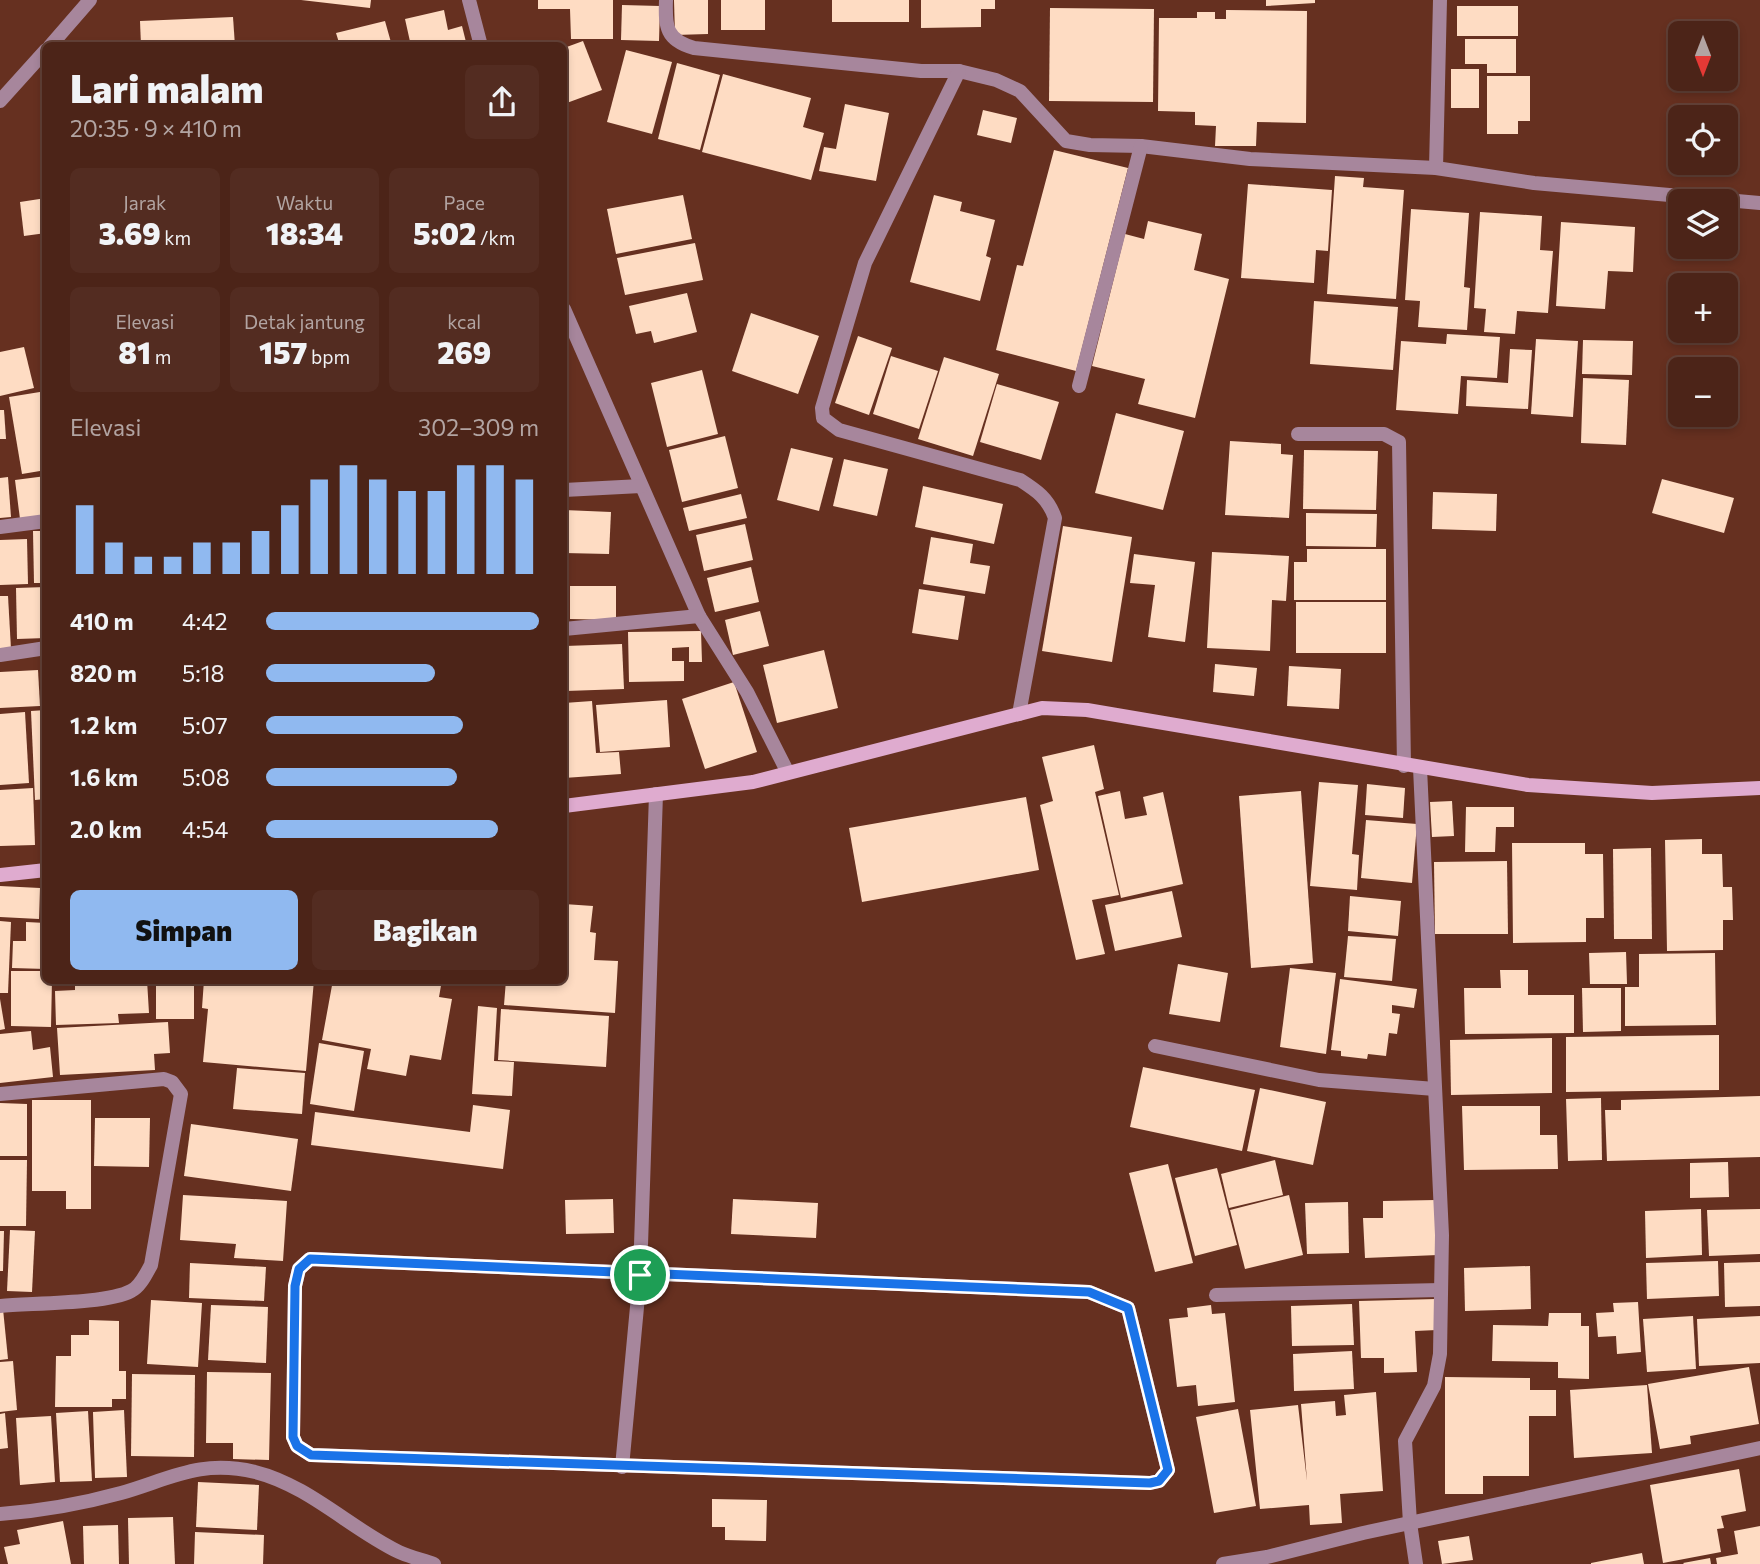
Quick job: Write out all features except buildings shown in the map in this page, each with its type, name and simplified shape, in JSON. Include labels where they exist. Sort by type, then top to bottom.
[{"type":"street","points":[[53,42],[90,0]]},
{"type":"street","points":[[468,0],[480,42]]},
{"type":"street","points":[[666,0],[665,24],[668,33],[679,44],[694,48],[920,71],[959,71],[996,80],[1020,91],[1066,141],[1141,146],[1250,159],[1436,168],[1534,183],[1760,203]]},
{"type":"street","points":[[1436,168],[1440,0]]},
{"type":"street","points":[[0,101],[42,54]]},
{"type":"street","points":[[959,71],[864,263],[822,408],[823,418],[839,430],[1020,480],[1040,493],[1050,504],[1055,518],[1019,713]]},
{"type":"street","points":[[1079,386],[1141,146]]},
{"type":"street","points":[[567,316],[699,616],[747,692],[786,771]]},
{"type":"street","points":[[1298,434],[1384,434],[1399,442],[1404,766]]},
{"type":"street","points":[[567,490],[640,486]]},
{"type":"street","points":[[0,527],[42,522]]},
{"type":"street","points":[[567,629],[699,616]]},
{"type":"street","points":[[0,655],[42,649]]},
{"type":"street","points":[[567,806],[753,782],[786,771],[1042,709],[1087,710],[1528,786],[1652,793],[1760,788]]},
{"type":"street","points":[[1416,1564],[1410,1523],[1405,1441],[1434,1386],[1440,1354],[1441,1290],[1420,768]]},
{"type":"street","points":[[622,1467],[640,1275],[656,794]]},
{"type":"street","points":[[0,875],[42,870]]},
{"type":"street","points":[[1155,1046],[1319,1080],[1435,1089]]},
{"type":"street","points":[[0,1094],[164,1079],[172,1082],[181,1094],[151,1265],[143,1280],[132,1291],[101,1297],[0,1306]]},
{"type":"street","points":[[310,1259],[1089,1292],[1128,1308],[1168,1470],[1159,1481],[1150,1483],[622,1467],[319,1457],[304,1453],[293,1437],[295,1286],[299,1269],[310,1259]]},
{"type":"street","points":[[1216,1295],[1441,1290]]},
{"type":"street","points":[[1223,1564],[1267,1557],[1410,1523],[1760,1448]]},
{"type":"street","points":[[0,1514],[58,1507],[122,1493],[177,1472],[208,1467],[229,1468],[257,1472],[290,1487],[399,1552],[434,1564]]},
{"type":"route","points":[[310,1259],[640,1275],[1089,1292],[1116,1301],[1128,1308],[1168,1462],[1166,1476],[1150,1483],[637,1468],[319,1457],[304,1453],[297,1446],[293,1437],[295,1286],[299,1269],[310,1259]]}]
